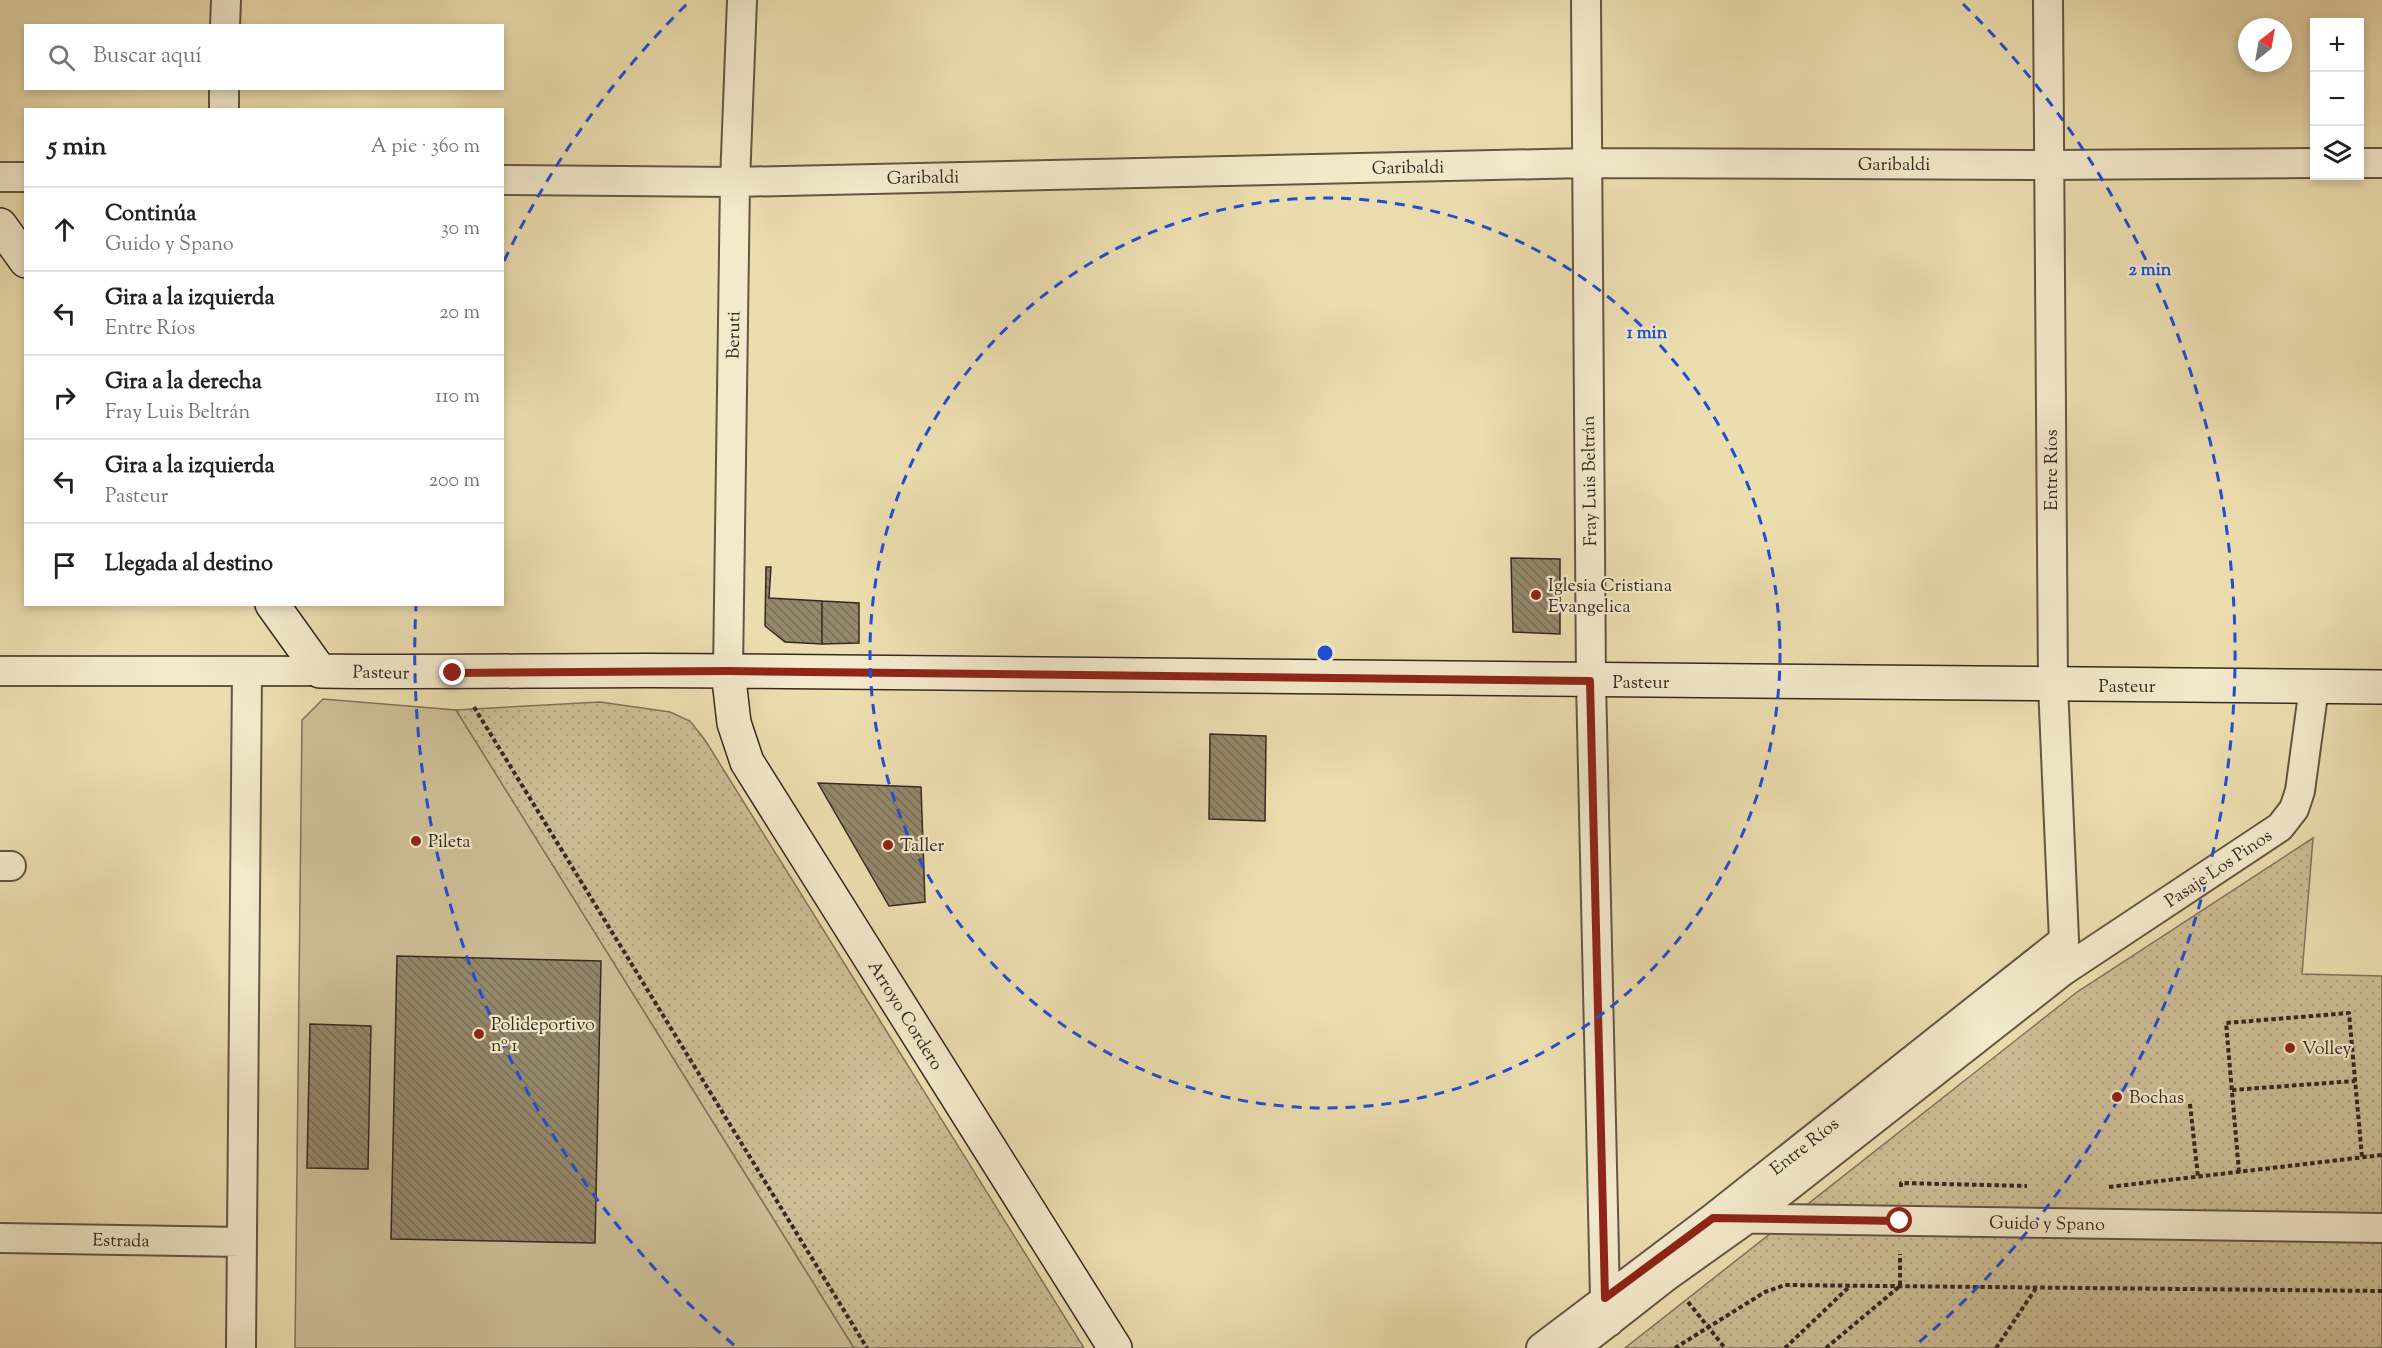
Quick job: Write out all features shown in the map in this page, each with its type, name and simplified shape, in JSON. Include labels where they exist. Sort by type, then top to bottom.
[{"type":"street","points":[[225,24],[226,0]]},
{"type":"street","name":"Beruti","points":[[728,671],[735,182],[742,0]]},
{"type":"street","name":"Fray Luis Beltrán","points":[[1586,0],[1590,681],[1607,1310]]},
{"type":"street","name":"Entre Ríos","points":[[1541,1348],[1667,1276],[1748,1219],[2063,970],[2064,940],[2052,685],[2048,0]]},
{"type":"street","points":[[224,90],[224,108]]},
{"type":"street","name":"Garibaldi","points":[[504,180],[735,182],[1586,163],[2049,165],[2310,163]]},
{"type":"street","points":[[2364,163],[2382,163]]},
{"type":"street","points":[[0,177],[24,177]]},
{"type":"street","points":[[0,225],[24,258]]},
{"type":"street","points":[[273,606],[320,671]]},
{"type":"street","name":"Pasteur","points":[[0,671],[453,673],[728,671],[2382,687]]},
{"type":"street","name":"Arroyo Cordero","points":[[728,671],[734,723],[747,762],[1115,1348]]},
{"type":"street","points":[[241,1348],[247,672]]},
{"type":"street","name":"Pasaje Los Pinos","points":[[2063,970],[2280,827],[2294,809],[2300,791],[2314,687]]},
{"type":"street","name":"Entre Ríos","points":[[1575,1348],[1607,1310],[1713,1218],[2064,940]]},
{"type":"street","name":"Guido y Spano","points":[[1713,1218],[2382,1228]]},
{"type":"street","name":"Estrada","points":[[0,1238],[242,1242]]},
{"type":"path","points":[[453,673],[867,1348]]},
{"type":"path","points":[[2239,1172],[2226,1023],[2349,1013],[2362,1157]]},
{"type":"path","points":[[2232,1089],[2355,1081]]},
{"type":"path","points":[[2190,1104],[2198,1176]]},
{"type":"path","points":[[1667,1276],[1725,1348]]},
{"type":"path","points":[[1675,1348],[1765,1292],[1775,1287],[1795,1284],[2382,1291]]},
{"type":"path","points":[[1785,1348],[1850,1286]]},
{"type":"path","points":[[1996,1348],[2037,1288]]},
{"type":"shaded area","name":"Polideportivo nº 1","points":[[323,699],[456,710],[854,1348],[295,1348],[302,720]]},
{"type":"shaded area","points":[[600,702],[670,712],[690,721],[705,740],[1084,1348],[854,1348],[456,710]]},
{"type":"shaded area","points":[[2313,838],[2302,974],[2382,976],[2382,1348],[1625,1348],[2077,992]]},
{"type":"building","name":"Iglesia Cristiana Evangelica","points":[[1511,558],[1560,559],[1560,634],[1513,632]]},
{"type":"building","points":[[766,567],[771,567],[769,598],[822,601],[822,644],[785,642],[765,626]]},
{"type":"building","points":[[822,601],[859,603],[859,643],[822,644]]},
{"type":"building","points":[[1210,734],[1266,736],[1265,821],[1209,819]]},
{"type":"building","name":"Taller","points":[[818,783],[921,787],[925,902],[889,906]]},
{"type":"building","points":[[397,956],[601,961],[595,1243],[391,1239]]},
{"type":"building","points":[[310,1024],[371,1026],[368,1169],[307,1168]]},
{"type":"place","name":"Iglesia Cristiana Evangelica","points":[[1536,595]]},
{"type":"place","name":"Pileta","points":[[416,841]]},
{"type":"place","name":"Taller","points":[[888,845]]},
{"type":"place","name":"Polideportivo nº 1","points":[[479,1034]]},
{"type":"place","name":"Volley","points":[[2290,1048]]},
{"type":"place","name":"Bochas","points":[[2117,1097]]},
{"type":"route","points":[[453,673],[728,671],[1590,681],[1605,1298],[1713,1218],[1900,1221]]}]
